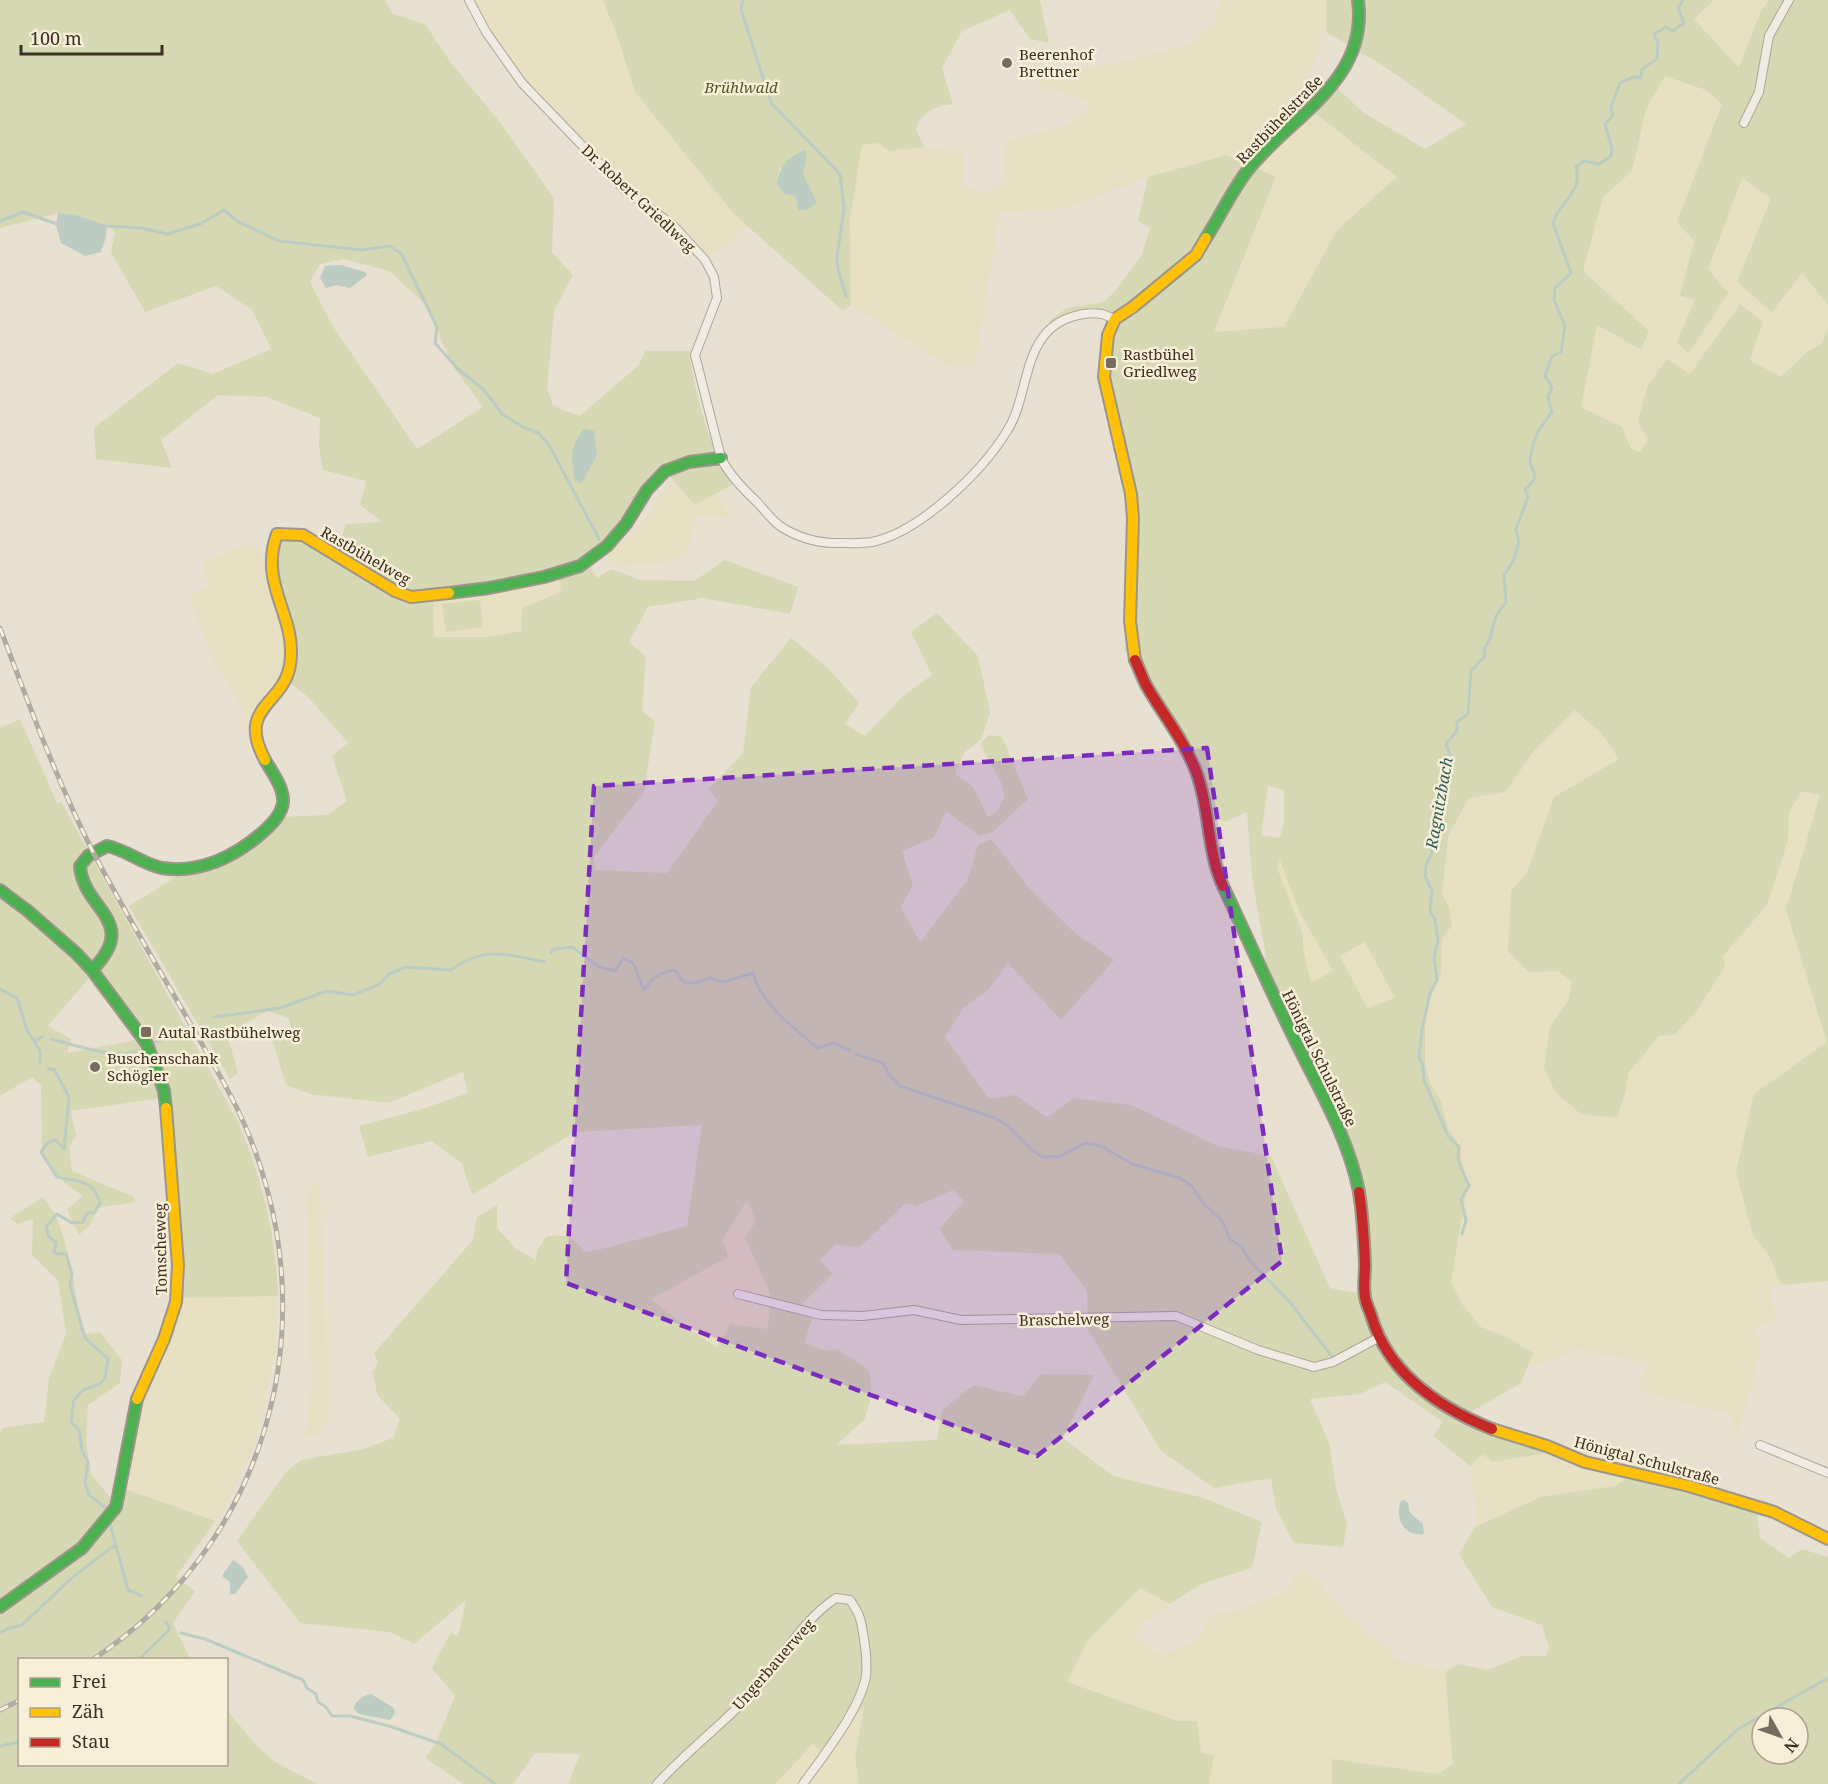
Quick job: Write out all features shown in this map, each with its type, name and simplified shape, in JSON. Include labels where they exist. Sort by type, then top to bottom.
[{"type":"street","name":"Dr. Robert Griedlweg","points":[[469,0],[486,32],[522,83],[626,190],[673,225],[705,260],[714,277],[717,298],[695,355],[721,458]]},
{"type":"street","name":"Rastbühelstraße","points":[[1115,319],[1196,255],[1247,171],[1325,94],[1335,81],[1356,44],[1360,15],[1358,0]]},
{"type":"street","points":[[1744,123],[1759,92],[1769,36],[1789,0]]},
{"type":"street","points":[[721,458],[725,467],[746,491],[780,525],[795,534],[825,542],[843,543],[881,539],[910,526],[934,511],[970,476],[999,443],[1009,429],[1038,344],[1050,329],[1070,316],[1103,314],[1115,319]]},
{"type":"street","name":"Hönigtal Schulstraße","points":[[1115,319],[1107,334],[1104,377],[1131,494],[1133,530],[1130,621],[1135,664],[1146,685],[1172,723],[1197,773],[1207,811],[1212,852],[1218,875],[1343,1139],[1358,1186],[1364,1224],[1365,1297],[1378,1338],[1401,1371],[1434,1398],[1463,1417],[1547,1446],[1585,1462],[1689,1486],[1767,1510],[1828,1539]]},
{"type":"street","name":"Rastbühelweg","points":[[92,970],[109,950],[112,941],[105,912],[81,879],[78,871],[85,857],[106,846],[127,851],[156,866],[170,868],[208,863],[238,852],[265,831],[283,809],[283,796],[256,740],[255,728],[257,718],[285,678],[291,660],[290,637],[274,589],[271,565],[271,546],[277,534],[289,532],[303,535],[369,573],[395,591],[411,597],[489,588],[544,577],[580,566],[607,546],[626,524],[647,490],[665,471],[689,462],[721,458]]},
{"type":"street","name":"Tomscheweg","points":[[0,890],[77,954],[92,970],[147,1044],[164,1091],[170,1142],[178,1265],[176,1302],[164,1339],[137,1399],[116,1506],[82,1548],[0,1607]]},
{"type":"street","name":"Braschelweg","points":[[738,1294],[821,1315],[863,1316],[914,1310],[961,1320],[1176,1317],[1258,1350],[1314,1367],[1334,1362],[1378,1338]]},
{"type":"street","points":[[1760,1444],[1828,1473]]},
{"type":"street","name":"Ungerbauerweg","points":[[657,1784],[674,1765],[754,1690],[792,1639],[824,1606],[836,1598],[850,1600],[861,1615],[866,1651],[866,1675],[860,1696],[852,1710],[830,1747],[803,1784]]},
{"type":"highlighted area","points":[[1207,748],[1282,1261],[1037,1456],[566,1283],[594,786]]},
{"type":"shaded area","points":[[469,0],[603,0],[635,92],[734,214],[748,227],[705,260],[673,225],[626,191],[522,83]]},
{"type":"shaded area","points":[[1220,0],[1326,0],[1326,32],[1299,101],[1397,177],[1337,230],[1284,327],[1214,333],[1276,177],[1227,155],[1148,177],[1066,209],[1000,211],[974,367],[947,366],[851,305],[850,219],[862,145],[879,143],[889,151],[925,147],[963,153],[964,189],[989,191],[1006,179],[1005,141],[1065,126],[1079,116],[1092,102],[1038,85],[1038,79],[1046,75],[1131,60],[1186,46],[1214,23]]},
{"type":"shaded area","points":[[1714,0],[1769,0],[1760,13],[1739,69],[1694,19]]},
{"type":"shaded area","points":[[1665,75],[1706,90],[1722,104],[1677,222],[1694,241],[1680,296],[1695,299],[1677,342],[1689,354],[1708,269],[1741,177],[1771,198],[1802,273],[1828,305],[1828,329],[1822,343],[1807,352],[1781,377],[1750,360],[1740,304],[1690,374],[1641,452],[1631,450],[1581,407],[1597,325],[1640,350],[1583,272],[1603,197],[1632,171],[1646,109]]},
{"type":"shaded area","points":[[804,150],[807,155],[803,174],[817,203],[807,210],[798,210],[796,196],[784,194],[777,184],[785,163]]},
{"type":"shaded area","points":[[58,213],[79,216],[107,226],[101,252],[85,256],[61,243],[56,225]]},
{"type":"shaded area","points":[[341,265],[365,272],[367,275],[350,288],[337,285],[326,288],[320,278],[325,266]]},
{"type":"shaded area","points":[[584,429],[594,431],[597,455],[582,483],[575,481],[572,453]]},
{"type":"shaded area","points":[[668,484],[676,484],[695,505],[715,494],[731,518],[695,516],[693,534],[686,557],[648,565],[615,566],[606,555],[641,525]]},
{"type":"shaded area","points":[[257,541],[288,646],[284,671],[260,704],[247,717],[213,660],[188,596],[209,587],[202,562]]},
{"type":"shaded area","points":[[558,573],[561,592],[522,608],[521,631],[486,637],[434,638],[433,595]]},
{"type":"shaded area","points":[[1575,710],[1601,733],[1619,759],[1554,797],[1527,873],[1511,891],[1529,972],[1558,971],[1572,982],[1569,999],[1550,1027],[1625,1093],[1628,1072],[1767,905],[1788,840],[1789,812],[1802,790],[1820,795],[1786,910],[1827,1042],[1754,1094],[1736,1172],[1753,1235],[1769,1255],[1781,1285],[1770,1290],[1776,1317],[1756,1329],[1761,1346],[1737,1439],[1731,1415],[1637,1390],[1649,1363],[1578,1349],[1571,1354],[1528,1366],[1533,1353],[1505,1336],[1481,1327],[1461,1303],[1451,1281],[1467,1187],[1457,1141],[1448,1129],[1441,1101],[1430,1083],[1425,1064],[1425,1010],[1441,974],[1442,939],[1452,925],[1449,907],[1442,894],[1448,836],[1469,798],[1505,792],[1534,751]]},
{"type":"shaded area","points":[[1280,859],[1299,911],[1333,972],[1311,983],[1303,949],[1303,934],[1277,868]]},
{"type":"shaded area","points":[[1365,941],[1395,998],[1367,1009],[1340,955]]},
{"type":"shaded area","points":[[320,1182],[329,1421],[317,1435],[305,1437],[311,1387],[306,1187]]},
{"type":"shaded area","points":[[747,1199],[756,1221],[745,1239],[770,1293],[768,1330],[717,1348],[650,1299],[728,1257],[723,1239]]},
{"type":"shaded area","points":[[278,1296],[276,1349],[263,1413],[252,1451],[221,1516],[215,1521],[128,1490],[136,1404],[182,1298]]},
{"type":"shaded area","points":[[1551,1452],[1586,1467],[1627,1478],[1615,1486],[1541,1497],[1475,1527],[1476,1511],[1470,1466],[1483,1453],[1493,1461]]},
{"type":"shaded area","points":[[1401,1501],[1408,1503],[1410,1513],[1423,1524],[1424,1534],[1411,1532],[1402,1525],[1399,1507]]},
{"type":"shaded area","points":[[233,1560],[243,1567],[248,1577],[235,1594],[230,1594],[230,1582],[222,1576]]},
{"type":"shaded area","points":[[1302,1569],[1319,1582],[1345,1613],[1393,1653],[1393,1658],[1445,1672],[1453,1764],[1438,1774],[1332,1759],[1331,1784],[1209,1784],[1214,1755],[1201,1753],[1197,1721],[1177,1721],[1066,1682],[1088,1640],[1140,1588],[1170,1604],[1132,1632],[1161,1656],[1199,1638],[1209,1616],[1246,1608],[1284,1592]]},
{"type":"shaded area","points":[[371,1694],[394,1708],[395,1713],[390,1720],[359,1714],[354,1709],[360,1699]]},
{"type":"shaded area","points":[[865,1706],[855,1758],[859,1784],[775,1784],[813,1744],[822,1751]]},
{"type":"green space","points":[[0,0],[385,0],[393,14],[425,24],[451,63],[499,121],[554,198],[552,252],[573,275],[554,311],[547,388],[553,406],[580,416],[639,365],[645,351],[690,351],[694,382],[704,421],[718,458],[734,484],[695,505],[665,468],[626,524],[589,565],[597,578],[611,569],[641,580],[694,581],[725,560],[798,587],[790,614],[703,598],[648,607],[629,642],[646,657],[642,711],[655,722],[644,792],[594,857],[595,870],[667,873],[718,801],[709,789],[743,753],[751,687],[791,638],[829,669],[859,703],[845,724],[865,736],[902,697],[932,675],[911,632],[937,613],[978,656],[990,713],[981,739],[964,753],[955,774],[973,787],[988,817],[996,812],[1005,797],[1001,782],[980,744],[989,735],[1002,737],[1028,799],[993,832],[979,836],[946,811],[934,838],[902,851],[913,885],[901,907],[920,942],[967,881],[978,845],[991,839],[1030,889],[1074,932],[1114,960],[1061,1020],[1008,963],[988,990],[964,1007],[945,1037],[989,1099],[1015,1095],[1047,1117],[1073,1098],[1131,1105],[1218,1146],[1271,1156],[1330,1288],[1370,1295],[1367,1241],[1352,1166],[1263,961],[1266,956],[1252,878],[1247,812],[1225,822],[1211,817],[1170,713],[1125,651],[1126,585],[1137,578],[1139,531],[1134,484],[1111,387],[1110,348],[1118,317],[1117,312],[1099,313],[1091,318],[1071,321],[1058,330],[1049,321],[1067,308],[1104,302],[1117,289],[1142,254],[1150,228],[1138,221],[1148,177],[1227,155],[1276,177],[1214,332],[1284,327],[1337,230],[1397,177],[1316,114],[1337,88],[1364,113],[1425,149],[1466,124],[1382,65],[1326,32],[1326,0],[1714,0],[1694,19],[1739,68],[1760,13],[1769,0],[1828,0],[1828,305],[1802,273],[1772,312],[1737,282],[1771,198],[1742,178],[1708,269],[1728,293],[1688,354],[1677,342],[1695,299],[1680,296],[1694,241],[1677,222],[1722,104],[1706,90],[1665,76],[1646,109],[1632,171],[1603,197],[1583,271],[1649,331],[1641,350],[1597,325],[1581,407],[1622,427],[1631,449],[1640,452],[1648,440],[1638,421],[1648,385],[1667,359],[1690,374],[1740,304],[1763,322],[1750,360],[1781,377],[1807,352],[1822,343],[1828,329],[1828,1281],[1781,1285],[1769,1255],[1753,1235],[1736,1172],[1754,1094],[1827,1042],[1786,910],[1820,795],[1802,791],[1789,812],[1788,840],[1767,905],[1723,956],[1725,966],[1696,1012],[1674,1035],[1659,1036],[1629,1072],[1617,1118],[1581,1114],[1556,1093],[1544,1068],[1550,1027],[1569,999],[1572,982],[1558,971],[1529,972],[1508,951],[1511,891],[1527,873],[1554,797],[1619,759],[1601,733],[1575,710],[1534,751],[1505,792],[1469,798],[1448,836],[1442,894],[1449,907],[1452,925],[1442,939],[1441,974],[1425,1010],[1425,1064],[1430,1083],[1441,1101],[1448,1129],[1457,1141],[1467,1187],[1451,1281],[1461,1303],[1481,1327],[1505,1336],[1533,1353],[1521,1383],[1471,1412],[1466,1421],[1551,1452],[1493,1462],[1483,1454],[1470,1466],[1433,1436],[1443,1422],[1385,1382],[1360,1394],[1310,1399],[1329,1443],[1336,1488],[1347,1525],[1343,1547],[1294,1543],[1276,1508],[1271,1478],[1214,1488],[1161,1451],[1088,1330],[1087,1291],[1059,1254],[953,1250],[939,1229],[964,1201],[953,1190],[916,1206],[906,1203],[859,1248],[836,1244],[820,1260],[833,1274],[803,1303],[813,1317],[804,1343],[827,1351],[837,1349],[869,1370],[872,1393],[865,1419],[836,1445],[937,1440],[942,1410],[974,1385],[1023,1396],[1041,1374],[1094,1375],[1063,1438],[1113,1476],[1204,1498],[1262,1522],[1252,1568],[1201,1584],[1170,1604],[1140,1588],[1088,1640],[1067,1682],[1177,1721],[1197,1721],[1201,1753],[1214,1755],[1209,1784],[859,1784],[855,1758],[864,1707],[821,1751],[813,1744],[775,1784],[568,1784],[580,1754],[535,1753],[513,1784],[463,1784],[425,1758],[435,1745],[455,1696],[432,1668],[451,1632],[458,1637],[466,1600],[414,1644],[390,1632],[300,1623],[237,1541],[286,1472],[301,1460],[363,1449],[393,1438],[400,1419],[378,1396],[372,1372],[378,1363],[374,1353],[473,1240],[477,1217],[497,1205],[497,1228],[516,1249],[536,1260],[537,1251],[546,1237],[558,1235],[568,1237],[585,1252],[687,1226],[702,1125],[575,1132],[472,1195],[462,1164],[432,1141],[368,1157],[359,1126],[422,1109],[468,1093],[463,1072],[388,1103],[310,1094],[286,1085],[270,1033],[291,1028],[289,1018],[267,1011],[227,1034],[238,1073],[230,1079],[129,906],[184,872],[268,833],[284,817],[327,815],[347,801],[332,756],[348,743],[309,698],[285,678],[291,660],[271,546],[289,533],[335,555],[346,524],[382,522],[360,505],[366,481],[323,470],[319,446],[320,418],[267,397],[218,395],[161,440],[172,468],[96,459],[94,428],[178,363],[213,374],[271,349],[252,310],[216,286],[145,312],[111,252],[115,232],[107,226],[58,213],[0,228]],"holes":[[[343,259],[389,271],[427,306],[452,365],[483,407],[417,449],[332,325],[310,282],[320,264]],[[558,573],[561,592],[522,608],[521,631],[486,637],[434,637],[433,595]],[[1268,786],[1284,790],[1284,820],[1280,838],[1261,835]],[[1280,860],[1299,911],[1333,971],[1311,983],[1303,949],[1303,934],[1277,868]],[[1365,942],[1395,998],[1367,1008],[1340,956]],[[747,1200],[756,1221],[745,1238],[770,1293],[768,1329],[730,1324],[717,1348],[651,1299],[728,1257],[723,1239]]]},
{"type":"green space","name":"Brühlwald","points":[[603,0],[1040,0],[1049,43],[1030,39],[1010,10],[962,31],[942,68],[953,104],[940,106],[925,114],[916,130],[925,147],[889,151],[879,143],[862,145],[850,219],[851,305],[843,311],[734,214],[635,92]],"holes":[[[807,155],[803,174],[816,203],[798,210],[796,196],[784,194],[777,184],[780,168]]]},
{"type":"green space","points":[[480,600],[483,627],[446,632],[442,604]]},
{"type":"green space","points":[[20,719],[57,803],[61,802],[238,1122],[254,1164],[266,1207],[277,1273],[278,1296],[182,1298],[179,1197],[168,1097],[71,1111],[76,1136],[69,1146],[72,1171],[134,1197],[135,1202],[98,1208],[90,1225],[79,1235],[67,1210],[83,1196],[65,1183],[42,1157],[41,1085],[32,1077],[0,1096],[0,974],[2,974],[0,972],[0,728]],"holes":[[[88,979],[136,1040],[67,1053],[71,1039],[48,1026]]]},
{"type":"green space","points":[[43,1197],[56,1216],[66,1245],[82,1335],[100,1332],[122,1360],[120,1383],[88,1405],[86,1442],[91,1474],[113,1501],[128,1490],[215,1521],[176,1577],[195,1591],[173,1623],[190,1658],[18,1658],[18,1766],[228,1766],[228,1711],[257,1746],[274,1761],[317,1784],[0,1784],[0,1436],[2,1428],[44,1422],[49,1378],[66,1334],[58,1281],[32,1255],[33,1219],[18,1224],[10,1218]]},
{"type":"green space","points":[[1627,1478],[1673,1487],[1757,1514],[1760,1538],[1789,1558],[1802,1549],[1828,1557],[1828,1784],[1332,1784],[1332,1759],[1438,1774],[1453,1764],[1445,1672],[1458,1664],[1488,1670],[1521,1656],[1546,1656],[1549,1648],[1542,1625],[1492,1607],[1459,1554],[1475,1527],[1541,1497],[1615,1486]]},
{"type":"waterway","points":[[743,0],[741,9],[771,103],[840,174],[844,208],[837,257],[846,296]]},
{"type":"waterway","name":"Ragnitzbach","points":[[1462,1234],[1466,1221],[1461,1199],[1469,1186],[1458,1160],[1459,1147],[1448,1136],[1424,1080],[1423,1065],[1419,1057],[1430,993],[1437,980],[1434,957],[1438,941],[1435,919],[1430,912],[1432,891],[1425,876],[1426,865],[1432,853],[1430,842],[1436,832],[1447,777],[1447,764],[1451,757],[1446,744],[1457,731],[1457,722],[1468,714],[1471,671],[1485,656],[1484,650],[1496,616],[1506,602],[1504,575],[1513,562],[1519,542],[1516,529],[1528,497],[1525,489],[1535,478],[1530,461],[1534,441],[1552,412],[1548,397],[1552,387],[1545,376],[1552,356],[1561,352],[1565,326],[1554,300],[1555,288],[1571,273],[1553,223],[1576,184],[1576,167],[1584,161],[1599,164],[1611,156],[1612,149],[1605,124],[1613,115],[1611,107],[1620,83],[1633,77],[1641,78],[1642,69],[1657,59],[1658,44],[1654,34],[1666,27],[1673,31],[1684,23],[1678,8],[1683,0]]},
{"type":"waterway","points":[[105,226],[142,228],[167,234],[200,224],[224,210],[237,221],[279,241],[362,250],[389,246],[401,253],[437,327],[435,343],[457,368],[484,390],[502,414],[523,427],[539,433],[549,445],[599,539]]},
{"type":"waterway","points":[[0,221],[23,212],[60,225]]},
{"type":"waterway","points":[[551,953],[553,949],[572,947],[599,967],[615,971],[623,958],[633,963],[644,990],[657,976],[675,970],[684,982],[696,983],[710,978],[724,982],[753,973],[757,985],[771,1005],[817,1048],[833,1043],[850,1050]]},
{"type":"waterway","points":[[214,1017],[280,1008],[327,991],[353,995],[380,984],[389,974],[406,967],[451,970],[474,957],[497,954],[545,962]]},
{"type":"waterway","points":[[0,989],[17,998],[27,1030],[40,1051],[40,1062]]},
{"type":"waterway","points":[[150,1044],[174,1035]]},
{"type":"waterway","points":[[34,1042],[43,1036]]},
{"type":"waterway","points":[[51,1039],[117,1054],[136,1051]]},
{"type":"waterway","points":[[856,1054],[883,1063],[890,1076],[900,1086],[995,1118],[1008,1126],[1032,1150],[1043,1157],[1061,1156],[1085,1143],[1101,1146],[1132,1164],[1180,1178],[1193,1187],[1201,1201],[1223,1222],[1230,1239],[1242,1247],[1250,1261],[1289,1301],[1333,1358]]},
{"type":"waterway","points":[[48,1069],[54,1069],[69,1097],[64,1149],[55,1140],[47,1143],[41,1152],[57,1177],[78,1181],[89,1186],[97,1195],[100,1203],[95,1212],[87,1213],[83,1222],[72,1223],[57,1214],[46,1227],[49,1237],[56,1242],[54,1253],[66,1254],[72,1274],[70,1285],[85,1338],[108,1359],[105,1378],[100,1384],[83,1390],[74,1400],[71,1422],[79,1430],[82,1451],[88,1462],[85,1483],[89,1495],[106,1508],[107,1514]]},
{"type":"waterway","points":[[109,1520],[128,1590],[142,1596]]},
{"type":"waterway","points":[[0,1633],[22,1625],[74,1576],[115,1545]]},
{"type":"waterway","points":[[140,1658],[170,1629],[166,1622]]},
{"type":"waterway","points":[[181,1633],[205,1639],[303,1680],[307,1688],[316,1694],[318,1702],[326,1707],[332,1716],[350,1716],[389,1726],[441,1744],[495,1784]]},
{"type":"waterway","points":[[1679,1784],[1738,1729],[1828,1678]]},
{"type":"waterway","points":[[0,1746],[18,1742]]},
{"type":"railway","points":[[0,628],[56,771],[94,854],[222,1079],[249,1136],[275,1223],[283,1295],[279,1366],[263,1434],[236,1500],[199,1560],[151,1614],[95,1658]]},
{"type":"railway","points":[[0,1710],[18,1701]]},
{"type":"traffic: fast","points":[[1206,238],[1247,171],[1323,96],[1339,76],[1351,54],[1358,29],[1358,0]]},
{"type":"traffic: fast","points":[[449,593],[544,577],[580,566],[607,546],[626,524],[647,490],[665,471],[689,462],[721,458]]},
{"type":"traffic: fast","points":[[92,970],[106,953],[111,939],[111,927],[83,881],[80,866],[88,856],[107,846],[155,866],[176,869],[204,866],[229,856],[263,832],[281,811],[282,791],[265,760]]},
{"type":"traffic: fast","points":[[1223,886],[1333,1116],[1348,1153],[1359,1192]]},
{"type":"traffic: fast","points":[[0,890],[28,911],[92,970],[147,1044],[164,1091],[166,1108]]},
{"type":"traffic: fast","points":[[0,1607],[82,1548],[116,1507],[137,1399]]},
{"type":"traffic: slow","points":[[1135,660],[1130,621],[1133,518],[1131,494],[1104,377],[1108,335],[1115,319],[1196,255],[1206,238]]},
{"type":"traffic: slow","points":[[265,760],[257,742],[258,717],[286,679],[291,647],[289,631],[272,570],[272,553],[277,534],[303,535],[395,591],[411,597],[449,593]]},
{"type":"traffic: slow","points":[[137,1399],[164,1339],[176,1302],[178,1265],[166,1108]]},
{"type":"traffic: slow","points":[[1492,1429],[1547,1446],[1585,1462],[1689,1486],[1774,1512],[1828,1539]]},
{"type":"traffic: jam","points":[[1135,660],[1146,685],[1180,739],[1197,774],[1214,859],[1223,886]]},
{"type":"traffic: jam","points":[[1359,1192],[1364,1237],[1365,1297],[1380,1338],[1391,1356],[1419,1387],[1454,1411],[1492,1429]]},
{"type":"place","name":"Beerenhof Brettner","points":[[1007,63]]},
{"type":"place","name":"Rastbühel Griedlweg","points":[[1111,363]]},
{"type":"place","name":"Autal Rastbühelweg","points":[[146,1032]]},
{"type":"place","name":"Buschenschank Schögler","points":[[95,1067]]}]
